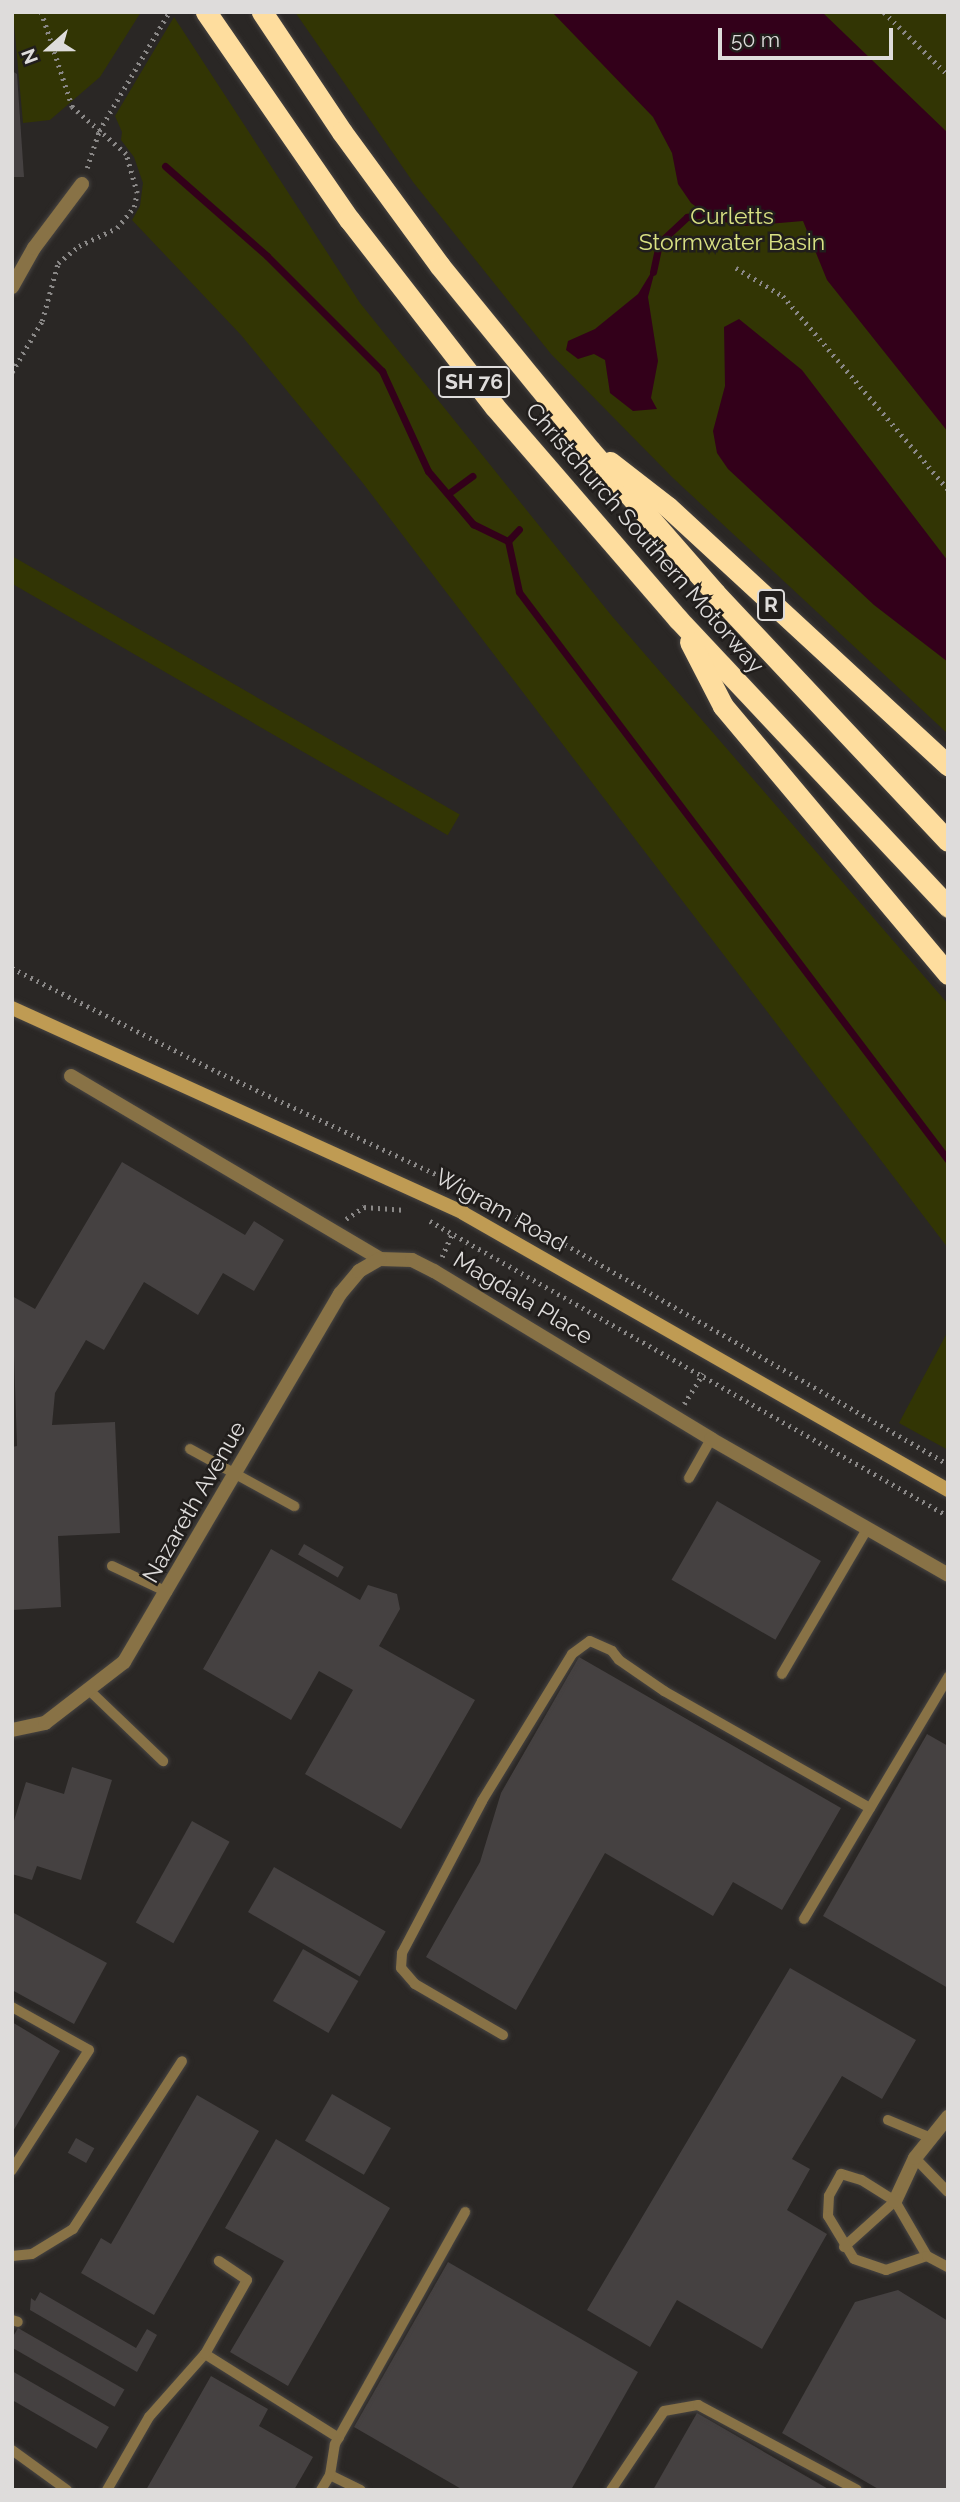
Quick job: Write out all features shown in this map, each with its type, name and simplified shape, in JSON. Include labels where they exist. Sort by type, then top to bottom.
[{"type":"highway","name":"Christchurch Southern Motorway","points":[[206,12],[410,301],[495,408],[678,619],[948,907]]},
{"type":"highway","name":"Christchurch Southern Motorway","points":[[262,12],[342,132],[440,266],[590,450],[715,593],[948,841]]},
{"type":"highway","name":"R","points":[[590,450],[631,475],[668,507],[948,765]]},
{"type":"highway","points":[[678,619],[723,706],[948,974]]},
{"type":"main road","name":"Wigram Road","points":[[12,1008],[369,1166],[463,1213],[948,1490]]},
{"type":"street","points":[[12,287],[82,184]]},
{"type":"street","name":"Magdala Place","points":[[71,1076],[380,1259],[412,1260],[434,1271],[711,1439],[948,1575]]},
{"type":"street","name":"Nazareth Avenue","points":[[12,1730],[45,1723],[91,1692],[124,1662],[340,1294],[359,1271],[380,1259]]},
{"type":"street","points":[[895,2201],[915,2158],[948,2117]]},
{"type":"lane","points":[[689,1478],[711,1439]]},
{"type":"lane","points":[[190,1449],[295,1506]]},
{"type":"lane","points":[[782,1674],[867,1529]]},
{"type":"lane","points":[[112,1566],[167,1592]]},
{"type":"lane","points":[[503,2035],[415,1984],[401,1968],[402,1953],[489,1790],[572,1654],[590,1641],[612,1651],[619,1660],[664,1691],[870,1808]]},
{"type":"lane","points":[[804,1919],[948,1677]]},
{"type":"lane","points":[[91,1692],[163,1761]]},
{"type":"lane","points":[[12,2007],[89,2050],[12,2170]]},
{"type":"lane","points":[[12,2256],[32,2254],[74,2228],[182,2062]]},
{"type":"lane","points":[[888,2120],[931,2138]]},
{"type":"lane","points":[[915,2158],[948,2192]]},
{"type":"lane","points":[[927,2256],[894,2269],[872,2269],[844,2247],[831,2225],[827,2204],[841,2174],[862,2180],[895,2201],[927,2256],[948,2267]]},
{"type":"lane","points":[[844,2247],[895,2201]]},
{"type":"lane","points":[[321,2490],[330,2475],[339,2438],[465,2212]]},
{"type":"lane","points":[[107,2490],[149,2417],[205,2354],[247,2280],[219,2261]]},
{"type":"lane","points":[[205,2354],[339,2438]]},
{"type":"lane","points":[[611,2490],[664,2411],[698,2405],[857,2490]]},
{"type":"lane","points":[[12,2450],[67,2490]]},
{"type":"lane","points":[[330,2475],[361,2490]]},
{"type":"path","points":[[12,372],[42,321],[58,263],[79,246],[117,229],[134,207],[137,193],[131,163],[72,107],[41,12]]},
{"type":"path","points":[[884,12],[948,75]]},
{"type":"path","points":[[82,184],[99,131],[168,14]]},
{"type":"path","points":[[736,268],[783,296],[948,489]]},
{"type":"path","points":[[342,1222],[364,1207],[414,1212]]},
{"type":"path","points":[[424,1217],[948,1516]]},
{"type":"path","points":[[687,1399],[702,1375]]},
{"type":"green space","points":[[13,12],[141,12],[100,77],[50,120],[23,123]]},
{"type":"green space","name":"Curletts Stormwater Basin","points":[[295,12],[948,12],[948,734],[673,478],[551,354],[413,182]]},
{"type":"green space","points":[[174,17],[360,303],[611,615],[948,1004],[948,1248],[362,482],[241,335],[132,220],[140,206],[143,183],[134,157],[121,140],[122,132],[115,116]]},
{"type":"green space","points":[[12,556],[460,814],[448,835],[12,584]]},
{"type":"green space","points":[[948,1331],[948,1450],[899,1423]]},
{"type":"shaded area","points":[[552,12],[822,12],[948,133],[948,432],[827,280],[803,221],[745,226],[714,220],[691,203],[678,184],[672,153],[653,117]]},
{"type":"shaded area","points":[[657,263],[648,297],[658,361],[651,398],[657,409],[633,411],[610,393],[605,360],[594,354],[578,359],[566,350],[568,341],[595,329],[638,294]]},
{"type":"shaded area","points":[[739,319],[802,370],[948,561],[948,662],[874,605],[728,469],[717,453],[713,431],[725,386],[724,327]]},
{"type":"building","points":[[12,71],[17,74],[24,177],[12,177]]},
{"type":"building","points":[[122,1162],[245,1235],[254,1221],[284,1240],[254,1291],[223,1273],[198,1315],[144,1282],[104,1350],[86,1340],[55,1393],[52,1425],[115,1422],[120,1533],[58,1536],[61,1607],[12,1610],[12,1447],[17,1446],[12,1296],[35,1309]]},
{"type":"building","points":[[717,1501],[821,1561],[775,1640],[672,1580]]},
{"type":"building","points":[[304,1544],[344,1567],[338,1577],[298,1554]]},
{"type":"building","points":[[271,1549],[360,1600],[368,1585],[397,1594],[400,1609],[379,1646],[475,1700],[401,1829],[305,1774],[353,1690],[319,1671],[291,1720],[203,1669]]},
{"type":"building","points":[[579,1657],[841,1808],[782,1910],[733,1882],[713,1916],[605,1853],[516,2010],[426,1957],[480,1862],[501,1793]]},
{"type":"building","points":[[927,1734],[948,1746],[948,1988],[823,1916]]},
{"type":"building","points":[[72,1767],[112,1780],[81,1880],[37,1866],[32,1880],[12,1874],[12,1827],[26,1782],[64,1794]]},
{"type":"building","points":[[192,1821],[230,1842],[173,1943],[136,1922]]},
{"type":"building","points":[[274,1867],[386,1932],[360,1977],[248,1912]]},
{"type":"building","points":[[12,1912],[107,1963],[74,2024],[12,1990]]},
{"type":"building","points":[[303,1949],[358,1981],[328,2033],[273,2001]]},
{"type":"building","points":[[790,1968],[916,2040],[882,2099],[842,2076],[792,2159],[810,2169],[787,2210],[827,2234],[762,2349],[677,2300],[650,2347],[587,2310]]},
{"type":"building","points":[[12,2022],[60,2051],[12,2133]]},
{"type":"building","points":[[332,2094],[391,2128],[364,2175],[305,2141]]},
{"type":"building","points":[[197,2095],[259,2131],[154,2315],[81,2273],[101,2238],[111,2244]]},
{"type":"building","points":[[76,2138],[94,2148],[86,2163],[68,2153]]},
{"type":"building","points":[[276,2139],[390,2208],[288,2386],[230,2352],[284,2261],[225,2228]]},
{"type":"building","points":[[448,2262],[638,2372],[571,2490],[463,2490],[354,2427]]},
{"type":"building","points":[[898,2290],[948,2321],[948,2490],[880,2490],[782,2433],[855,2302]]},
{"type":"building","points":[[40,2292],[136,2348],[147,2329],[157,2335],[137,2372],[30,2310],[31,2298],[35,2301]]},
{"type":"building","points":[[18,2328],[125,2390],[115,2407],[12,2348],[12,2338]]},
{"type":"building","points":[[12,2371],[109,2427],[96,2449],[12,2400]]},
{"type":"building","points":[[211,2376],[268,2409],[259,2426],[313,2457],[294,2490],[146,2490]]},
{"type":"building","points":[[697,2413],[830,2490],[653,2490]]},
{"type":"waterway","points":[[165,166],[267,256],[382,371],[428,471],[473,524],[508,541]]},
{"type":"waterway","points":[[653,272],[659,243],[687,217],[715,212]]},
{"type":"waterway","points":[[449,493],[472,476]]},
{"type":"waterway","points":[[508,541],[519,529]]},
{"type":"waterway","points":[[508,541],[519,592],[948,1160]]}]
